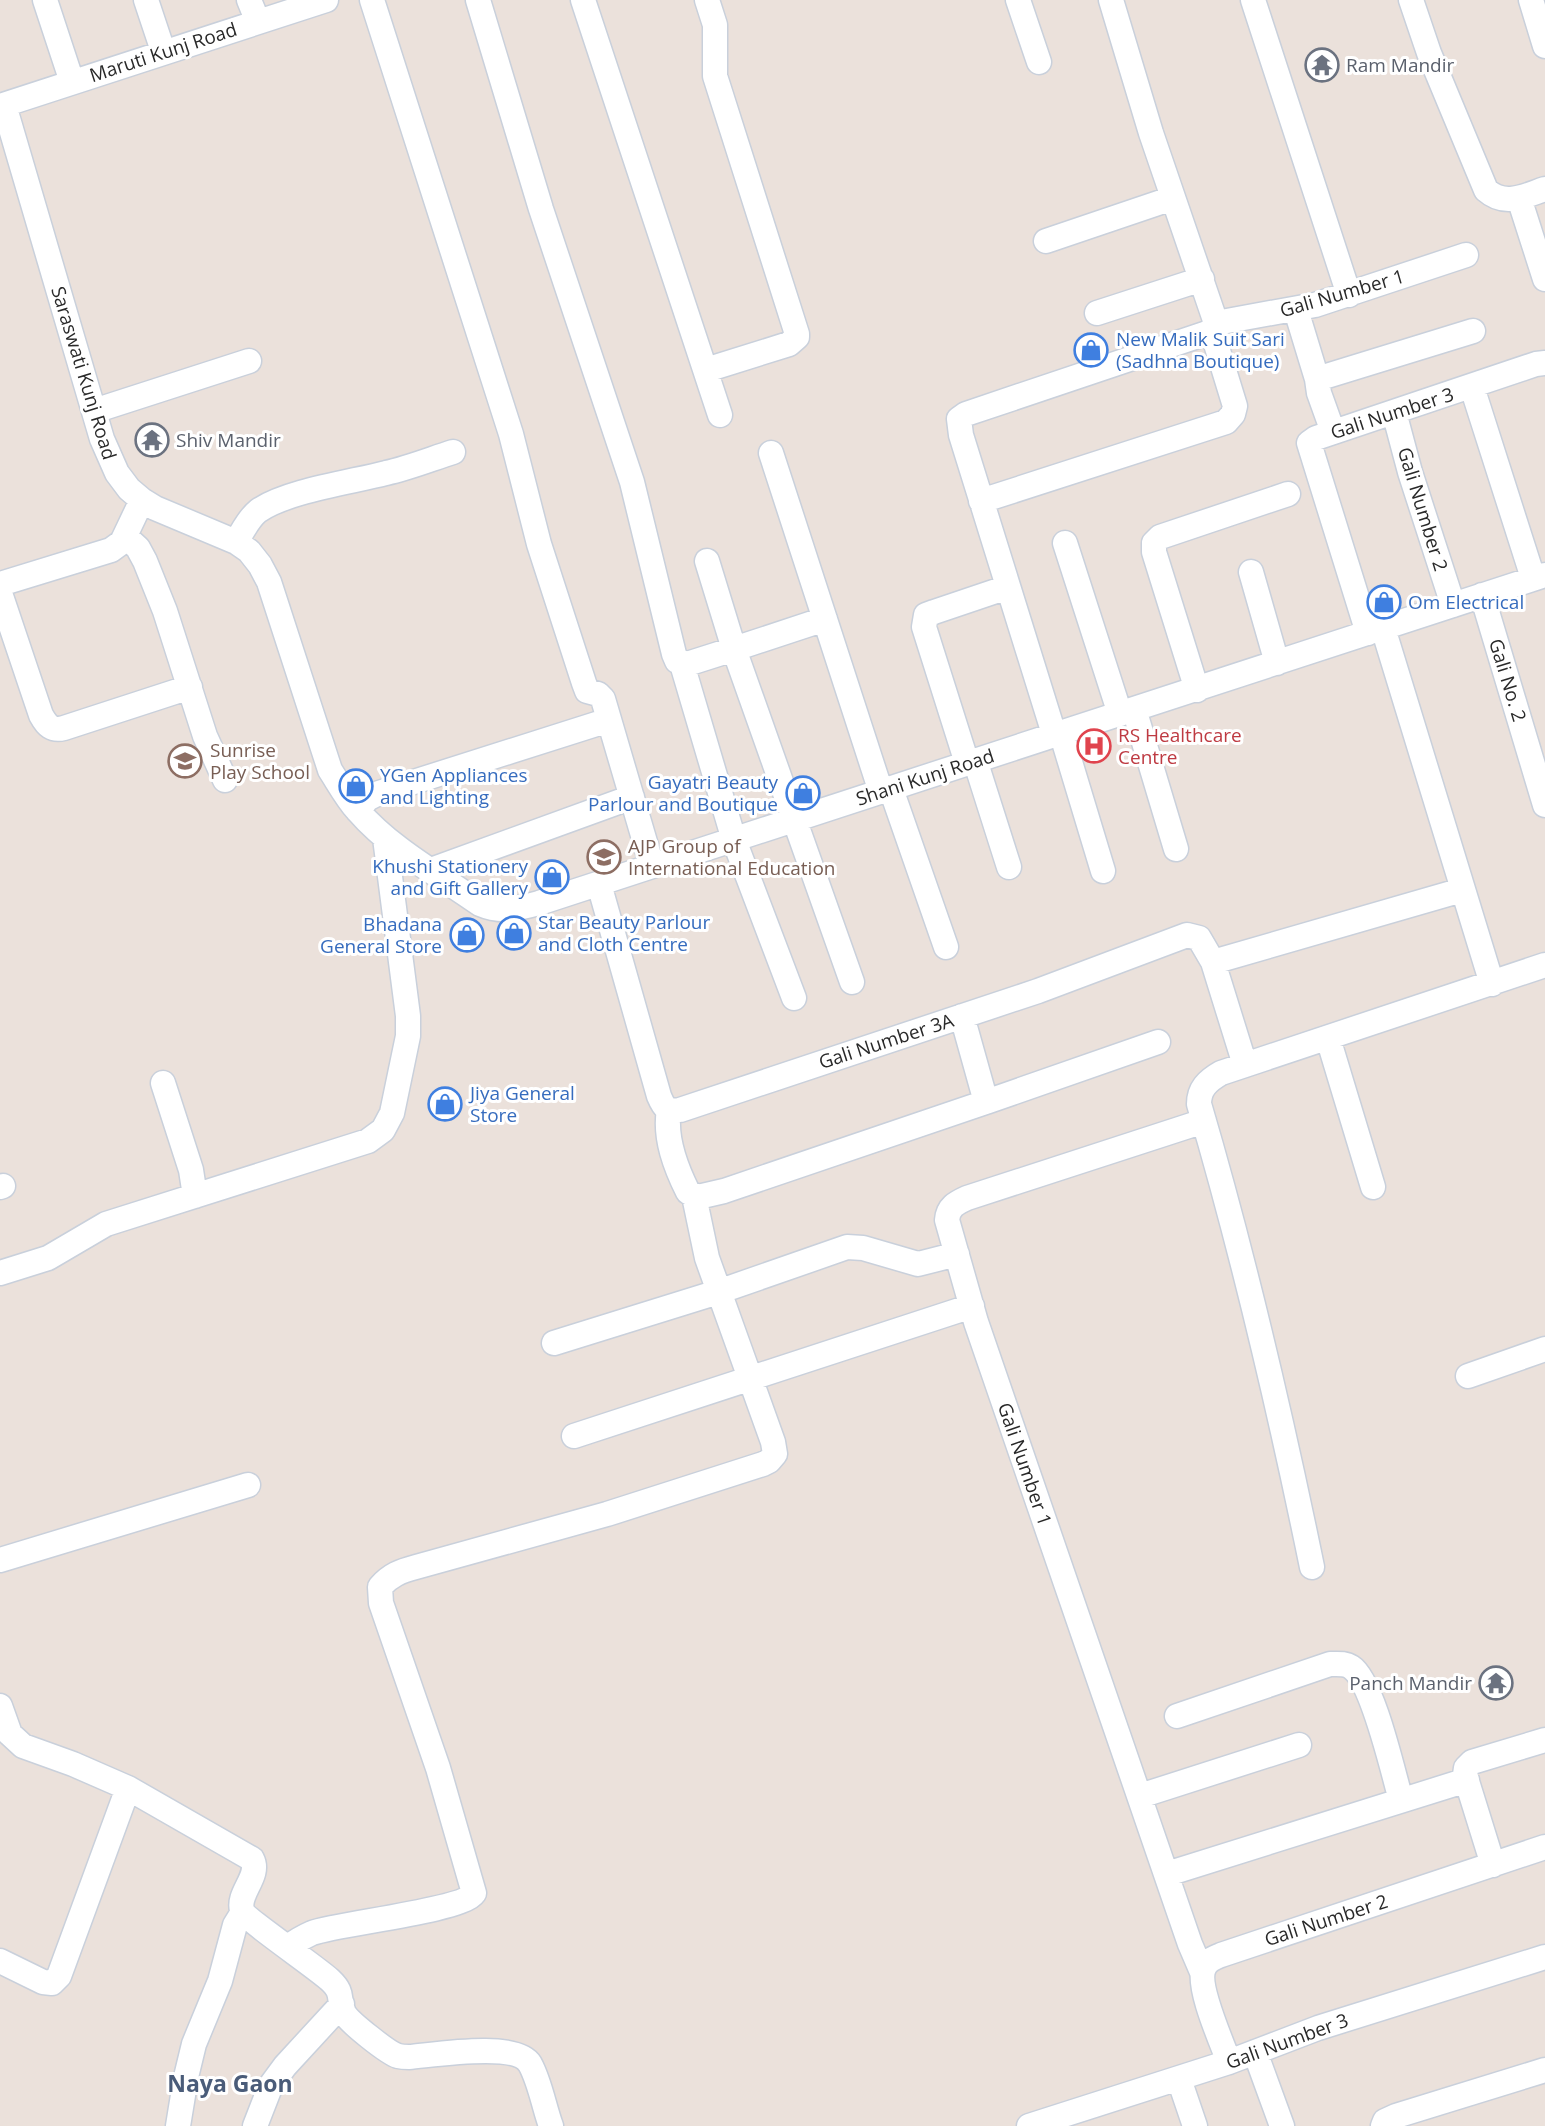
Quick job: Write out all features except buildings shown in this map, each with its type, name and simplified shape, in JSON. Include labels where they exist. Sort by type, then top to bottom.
[{"type":"street","points":[[45,0],[72,82]]},
{"type":"street","points":[[146,0],[163,51]]},
{"type":"street","name":"Maruti Kunj Road","points":[[2,106],[163,51],[254,11],[326,0]]},
{"type":"street","points":[[372,0],[511,434],[539,544],[587,691],[601,696],[652,866]]},
{"type":"street","points":[[478,0],[541,209],[632,482],[671,647],[677,661],[687,664],[825,619]]},
{"type":"street","points":[[583,0],[692,337],[720,415]]},
{"type":"street","points":[[706,370],[789,344],[797,338],[715,76],[715,25],[708,0]]},
{"type":"street","points":[[1018,0],[1039,62]]},
{"type":"street","points":[[1103,871],[981,500],[1226,422],[1233,414],[1235,406],[1202,279],[1173,198],[1111,0]]},
{"type":"street","points":[[1253,0],[1349,295]]},
{"type":"street","points":[[1411,0],[1448,101],[1486,190],[1501,199],[1519,198],[1545,189]]},
{"type":"street","points":[[1531,0],[1545,46]]},
{"type":"street","name":"Saraswati Kunj Road","points":[[2,106],[94,411],[108,455],[117,473],[129,489],[155,508],[236,541],[249,551],[269,582],[330,770],[358,811],[385,838],[480,904]]},
{"type":"street","points":[[1046,241],[1173,198]]},
{"type":"street","points":[[1519,198],[1545,279]]},
{"type":"street","name":"Gali Number 1","points":[[981,500],[959,427],[959,419],[962,416],[1214,327],[1296,310],[1349,295],[1466,255]]},
{"type":"street","points":[[1097,313],[1202,279]]},
{"type":"street","points":[[1296,310],[1333,432]]},
{"type":"street","points":[[1317,379],[1473,331]]},
{"type":"street","points":[[94,411],[249,361]]},
{"type":"street","name":"Gali Number 3","points":[[1492,984],[1376,631],[1309,443],[1333,432],[1545,363]]},
{"type":"street","points":[[1472,387],[1539,577]]},
{"type":"street","name":"Gali Number 2","points":[[1394,412],[1410,472],[1453,605]]},
{"type":"street","points":[[236,541],[250,518],[259,510],[278,501],[388,473],[453,452]]},
{"type":"street","points":[[771,453],[825,619],[946,947]]},
{"type":"street","points":[[1197,690],[1153,543],[1160,537],[1288,494]]},
{"type":"street","points":[[0,584],[111,550],[122,542],[142,500]]},
{"type":"street","points":[[125,537],[142,554],[165,611],[205,736],[225,780]]},
{"type":"street","points":[[1065,543],[1176,849]]},
{"type":"street","points":[[707,561],[734,649],[852,982]]},
{"type":"street","points":[[1251,572],[1277,663]]},
{"type":"street","name":"Shani Kunj Road","points":[[480,904],[508,911],[598,884],[1539,577]]},
{"type":"street","points":[[1008,587],[926,615],[924,627],[1009,867]]},
{"type":"street","points":[[0,593],[41,715],[53,729],[64,728],[190,687]]},
{"type":"street","name":"Gali No. 2","points":[[1482,595],[1545,805]]},
{"type":"street","points":[[682,664],[734,840],[794,998]]},
{"type":"street","points":[[358,811],[367,799],[379,793],[609,720]]},
{"type":"street","points":[[431,870],[632,797]]},
{"type":"street","points":[[0,1273],[48,1258],[106,1224],[368,1141],[383,1130],[389,1121],[405,1056],[408,1016],[385,838]]},
{"type":"street","points":[[288,1947],[305,1936],[321,1931],[444,1906],[470,1898],[474,1893],[438,1768],[380,1603],[380,1587],[386,1579],[396,1573],[607,1514],[769,1461],[775,1454],[751,1379],[706,1258],[694,1196],[685,1186],[668,1139],[669,1110],[665,1109],[659,1096],[598,884]]},
{"type":"street","points":[[1213,962],[1462,890]]},
{"type":"street","name":"Gali Number 3A","points":[[669,1110],[680,1110],[962,1016],[1187,935],[1199,938],[1213,962],[1245,1065]]},
{"type":"street","points":[[1312,1567],[1283,1428],[1199,1096],[1203,1086],[1221,1073],[1545,965]]},
{"type":"street","points":[[962,1016],[986,1102]]},
{"type":"street","points":[[1328,1038],[1373,1187]]},
{"type":"street","points":[[694,1196],[724,1191],[1158,1042]]},
{"type":"street","points":[[163,1083],[191,1170],[195,1196]]},
{"type":"street","name":"Gali Number 1","points":[[1202,1972],[971,1306],[947,1212],[958,1202],[1204,1121]]},
{"type":"street","points":[[554,1343],[718,1292],[847,1247],[863,1248],[918,1264],[957,1254]]},
{"type":"street","points":[[574,1436],[971,1306]]},
{"type":"street","points":[[1468,1376],[1545,1349]]},
{"type":"street","points":[[0,1560],[248,1485]]},
{"type":"street","points":[[1177,1716],[1330,1664],[1343,1663],[1353,1668],[1362,1679],[1371,1698],[1401,1800]]},
{"type":"street","points":[[0,1706],[10,1734],[23,1746],[128,1788],[252,1859],[254,1869],[242,1904],[243,1912],[335,1985],[349,2018],[398,2056],[496,2051],[522,2057],[530,2065],[551,2126]]},
{"type":"street","points":[[1167,1874],[1401,1800],[1545,1740]]},
{"type":"street","points":[[1140,1796],[1299,1745]]},
{"type":"street","points":[[1472,1770],[1493,1865]]},
{"type":"street","points":[[0,1961],[43,1982],[52,1983],[59,1976],[128,1788]]},
{"type":"street","name":"Gali Number 2","points":[[1202,1972],[1208,1961],[1221,1955],[1545,1847]]},
{"type":"street","points":[[178,2126],[194,2044],[220,1980],[235,1925],[243,1912]]},
{"type":"street","name":"Gali Number 3","points":[[1029,2126],[1179,2079],[1318,2028],[1545,1957]]},
{"type":"street","points":[[1202,1972],[1204,1989],[1229,2062]]},
{"type":"street","points":[[255,2126],[271,2085],[342,2004]]},
{"type":"street","points":[[1255,2052],[1282,2126]]},
{"type":"street","points":[[1383,2126],[1385,2121],[1396,2116],[1545,2070]]},
{"type":"street","points":[[1179,2079],[1195,2126]]},
{"type":"place","name":"Ram Mandir","points":[[1322,65]]},
{"type":"place","name":"New Malik Suit Sari (Sadhna Boutique)","points":[[1091,350]]},
{"type":"place","name":"Shiv Mandir","points":[[152,440]]},
{"type":"place","name":"Om Electrical","points":[[1384,602]]},
{"type":"place","name":"RS Healthcare Centre","points":[[1094,746]]},
{"type":"place","name":"Sunrise Play School","points":[[185,761]]},
{"type":"place","name":"YGen Appliances and Lighting","points":[[356,786]]},
{"type":"place","name":"Gayatri Beauty Parlour and Boutique","points":[[803,793]]},
{"type":"place","name":"AJP Group of International Education","points":[[604,857]]},
{"type":"place","name":"Khushi Stationery and Gift Gallery","points":[[552,877]]},
{"type":"place","name":"Star Beauty Parlour and Cloth Centre","points":[[514,933]]},
{"type":"place","name":"Bhadana General Store","points":[[467,935]]},
{"type":"place","name":"Jiya General Store","points":[[445,1104]]},
{"type":"place","name":"Panch Mandir","points":[[1496,1683]]},
{"type":"district","name":"Naya Gaon","points":[[230,2083]]}]
